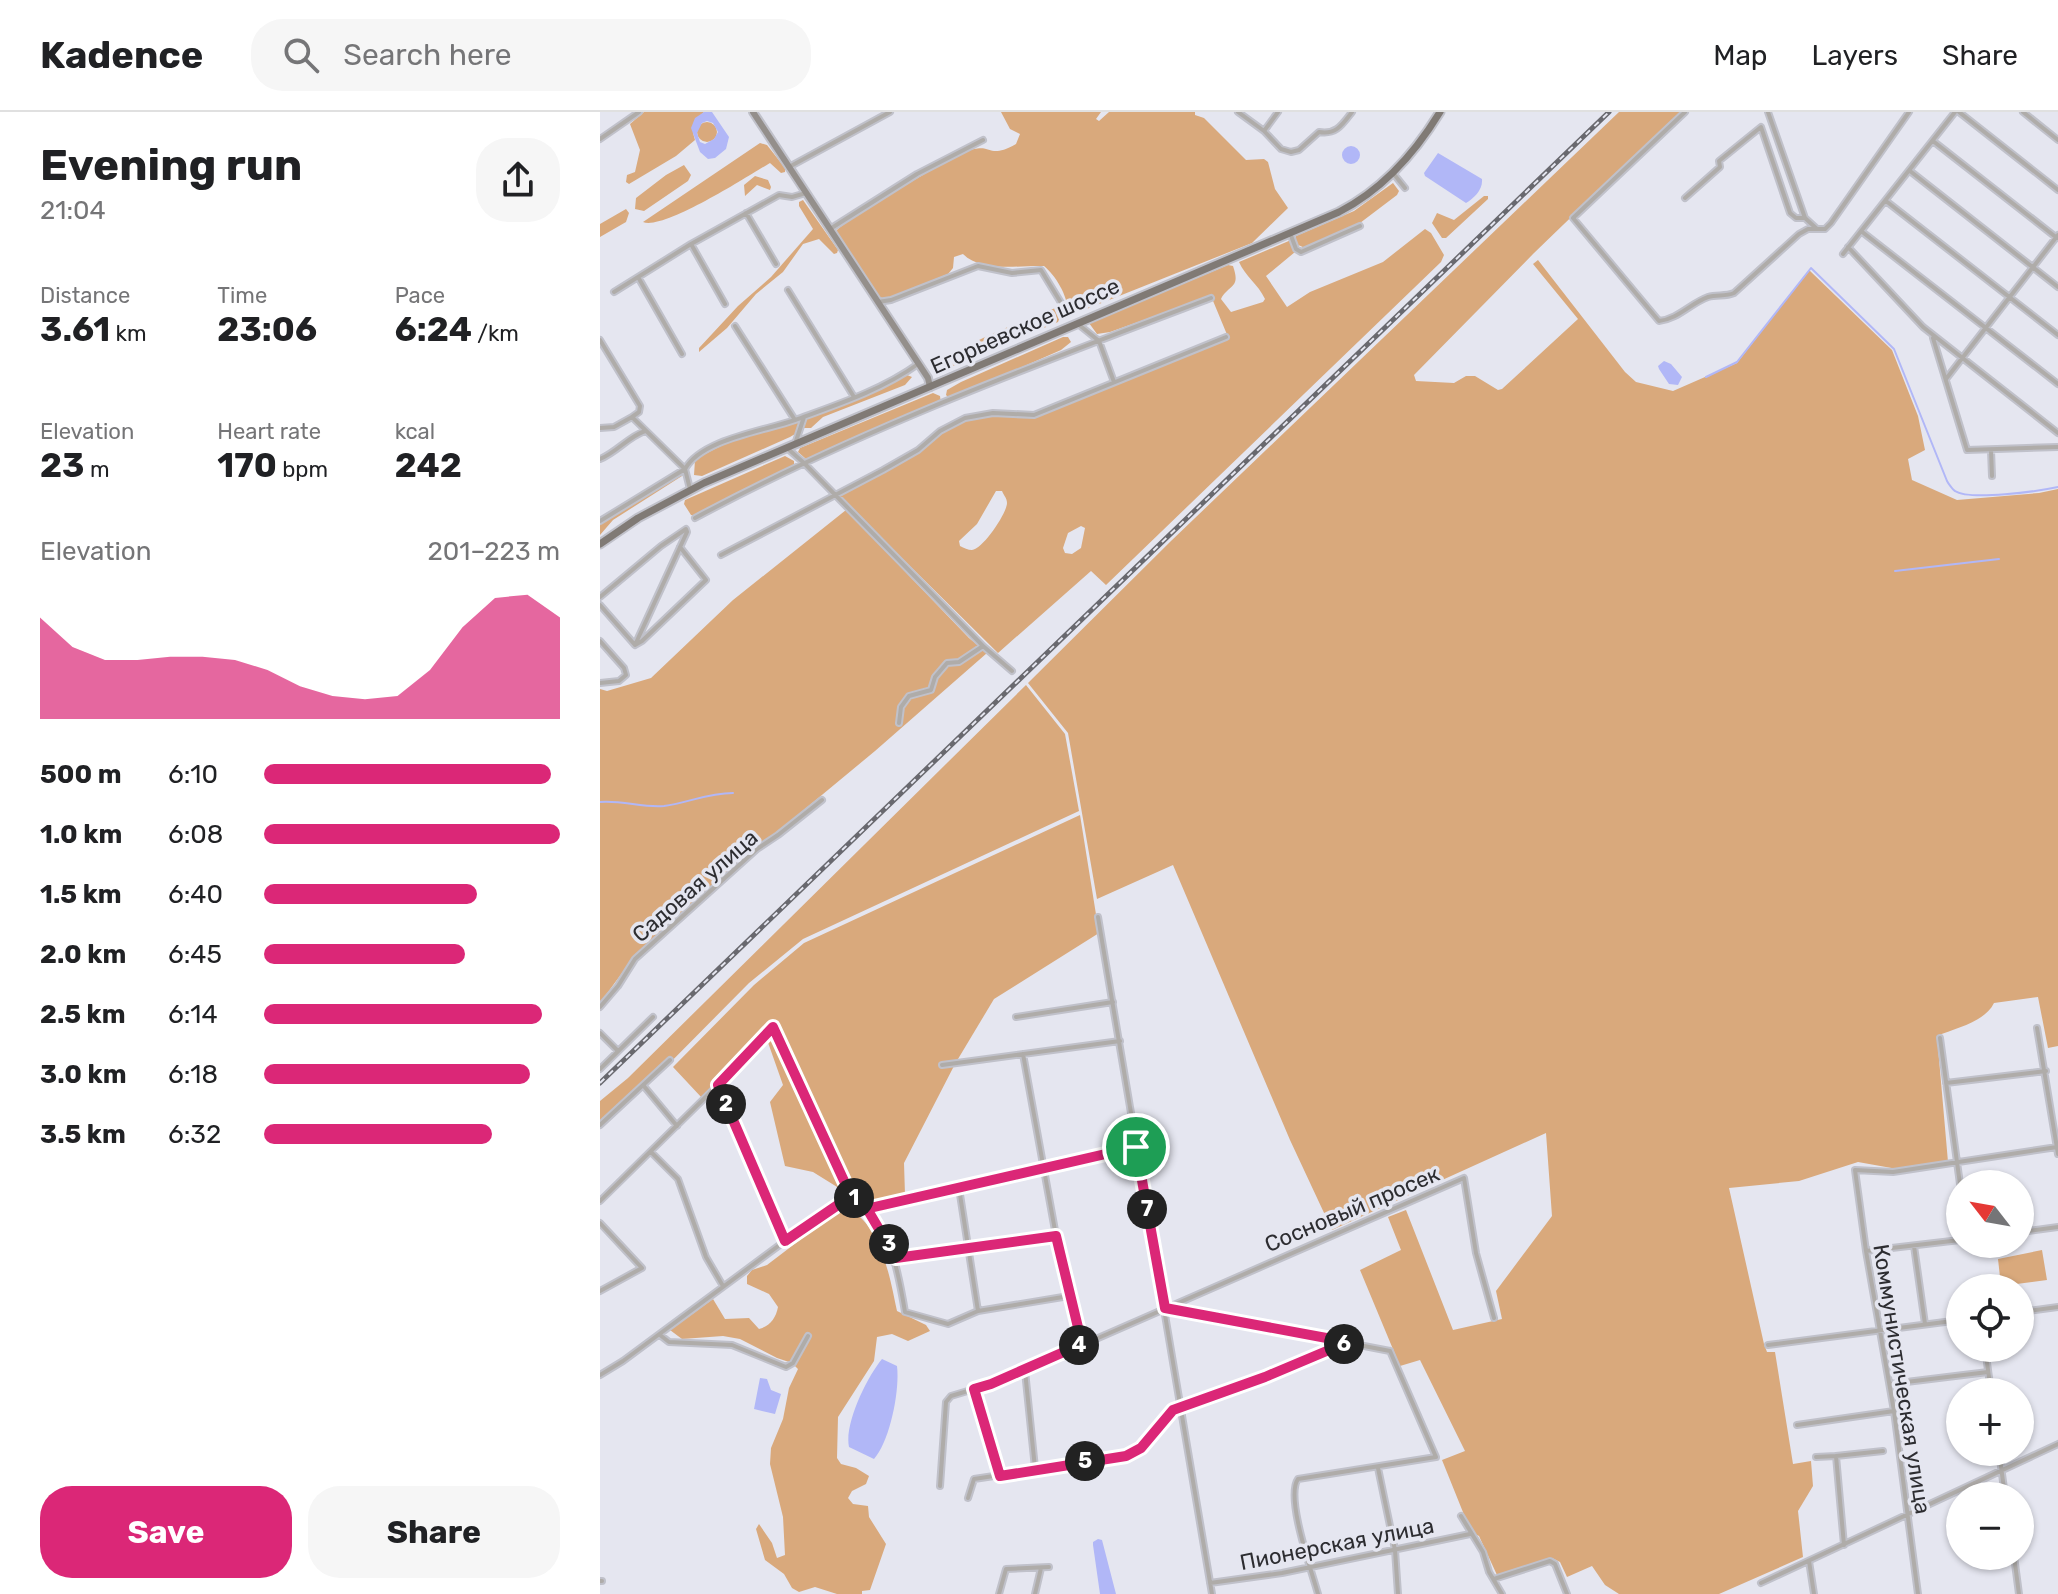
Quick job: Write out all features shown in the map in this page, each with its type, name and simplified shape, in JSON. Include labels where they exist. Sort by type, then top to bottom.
[{"type":"main road","points":[[753,112],[930,387]]},
{"type":"main road","name":"Егорьевское шоссе","points":[[600,544],[638,518],[690,490],[1358,202],[1393,173],[1440,112]]},
{"type":"street","points":[[600,139],[639,112]]},
{"type":"street","points":[[789,167],[890,112]]},
{"type":"street","points":[[1238,112],[1264,131],[1281,149],[1297,151],[1319,132],[1329,133],[1339,129],[1352,112]]},
{"type":"street","points":[[1264,131],[1278,112]]},
{"type":"street","points":[[1685,112],[1573,218],[1659,321],[1707,298],[1734,293],[1799,234],[1808,229],[1825,229],[1909,112]]},
{"type":"street","points":[[1768,112],[1805,218],[1817,229]]},
{"type":"street","points":[[1843,254],[1957,112],[2058,190]]},
{"type":"street","points":[[2023,112],[2058,140]]},
{"type":"street","points":[[1685,198],[1720,167],[1719,161],[1761,127],[1790,213],[1796,218],[1805,218]]},
{"type":"street","points":[[830,229],[917,174],[983,140]]},
{"type":"street","points":[[1933,141],[2057,237],[1946,379]]},
{"type":"street","points":[[1910,171],[2058,287]]},
{"type":"street","points":[[1393,173],[1405,188]]},
{"type":"street","points":[[614,292],[779,195],[792,197],[806,193]]},
{"type":"street","points":[[1886,201],[2058,335]]},
{"type":"street","points":[[746,213],[776,264]]},
{"type":"street","points":[[1290,233],[1296,249],[1301,252],[1360,226]]},
{"type":"street","points":[[1861,231],[2058,384]]},
{"type":"street","points":[[691,244],[725,304]]},
{"type":"street","points":[[1848,247],[1930,332],[2058,433]]},
{"type":"street","points":[[878,302],[891,300],[978,266],[1012,273],[1041,270],[1063,306]]},
{"type":"street","points":[[638,277],[682,354]]},
{"type":"street","points":[[788,290],[854,397]]},
{"type":"street","points":[[695,518],[804,463],[1007,376],[1211,298]]},
{"type":"street","points":[[1076,322],[1099,341],[1115,383]]},
{"type":"street","points":[[735,326],[795,420]]},
{"type":"street","points":[[1930,332],[1967,450],[2058,447]]},
{"type":"street","points":[[721,555],[918,450],[940,431],[965,418],[993,413],[1034,415],[1226,337]]},
{"type":"street","points":[[600,340],[640,406],[639,412],[614,427],[600,428]]},
{"type":"street","points":[[600,521],[685,469],[689,461],[718,443],[804,417],[854,397],[918,364]]},
{"type":"street","points":[[632,417],[685,469],[690,490]]},
{"type":"street","points":[[796,443],[804,417]]},
{"type":"street","points":[[600,459],[646,431]]},
{"type":"street","points":[[786,447],[983,646],[1012,671]]},
{"type":"street","points":[[1991,450],[1992,476]]},
{"type":"street","points":[[600,597],[686,529],[635,645]]},
{"type":"street","points":[[635,645],[706,580],[680,547]]},
{"type":"street","points":[[600,605],[635,645]]},
{"type":"street","points":[[600,641],[624,668],[626,675],[619,681],[600,683]]},
{"type":"street","points":[[899,723],[901,707],[909,696],[931,690],[935,686],[935,677],[947,663],[959,662],[983,646]]},
{"type":"street","name":"Садовая улица","points":[[600,1007],[635,959],[757,849],[822,800]]},
{"type":"street","points":[[1098,917],[1212,1594]]},
{"type":"street","points":[[1016,1017],[1113,1002]]},
{"type":"street","points":[[600,1069],[653,1017]]},
{"type":"street","points":[[600,1201],[773,1027],[851,1196],[866,1207],[896,1258],[905,1312],[948,1324],[978,1311],[1069,1296]]},
{"type":"street","points":[[2037,1028],[2058,1154]]},
{"type":"street","points":[[600,1033],[618,1051]]},
{"type":"street","points":[[1940,1038],[1958,1170]]},
{"type":"street","points":[[942,1065],[1120,1041]]},
{"type":"street","points":[[1023,1054],[1056,1236],[1082,1344]]},
{"type":"street","points":[[600,1125],[670,1060]]},
{"type":"street","points":[[1946,1083],[2046,1071]]},
{"type":"street","points":[[643,1085],[677,1126]]},
{"type":"street","points":[[718,1085],[785,1241]]},
{"type":"street","points":[[866,1207],[1136,1147]]},
{"type":"street","points":[[1957,1162],[2057,1147]]},
{"type":"street","points":[[651,1152],[678,1179],[706,1257],[723,1286]]},
{"type":"street","name":"Коммунистическая улица","points":[[1918,1594],[1890,1384],[1855,1170],[1893,1172],[1957,1162]]},
{"type":"street","name":"Сосновый просек","points":[[1165,1308],[1464,1178],[1476,1253],[1494,1318]]},
{"type":"street","points":[[959,1188],[978,1311]]},
{"type":"street","points":[[600,1375],[851,1196]]},
{"type":"street","points":[[600,1223],[642,1268],[600,1291]]},
{"type":"street","points":[[2034,1230],[2058,1227]]},
{"type":"street","points":[[896,1258],[1056,1236]]},
{"type":"street","points":[[1866,1251],[1946,1242]]},
{"type":"street","points":[[1914,1246],[1925,1324]]},
{"type":"street","points":[[2034,1310],[2058,1307]]},
{"type":"street","points":[[940,1486],[946,1402],[951,1396],[1025,1370],[1165,1308],[1390,1351],[1436,1457],[1298,1479],[1293,1491],[1318,1594]]},
{"type":"street","points":[[1768,1345],[1946,1322]]},
{"type":"street","points":[[660,1335],[669,1342],[732,1345],[786,1367],[793,1363],[808,1336]]},
{"type":"street","points":[[968,1498],[974,1479],[1126,1456],[1141,1448],[1173,1410],[1265,1377],[1348,1342]]},
{"type":"street","points":[[1987,1362],[1989,1378]]},
{"type":"street","points":[[1025,1370],[1035,1468]]},
{"type":"street","points":[[1890,1384],[1988,1372]]},
{"type":"street","points":[[974,1389],[1000,1476]]},
{"type":"street","points":[[1797,1425],[1894,1411]]},
{"type":"street","points":[[1761,1583],[2058,1444]]},
{"type":"street","points":[[1816,1457],[1883,1451]]},
{"type":"street","points":[[1836,1456],[1844,1545]]},
{"type":"street","points":[[2001,1466],[2003,1482]]},
{"type":"street","points":[[1378,1468],[1395,1550],[1398,1594]]},
{"type":"street","points":[[1461,1516],[1502,1594]]},
{"type":"street","name":"Пионерская улица","points":[[1210,1583],[1309,1567],[1470,1534]]},
{"type":"street","points":[[1494,1579],[1550,1561],[1555,1564],[1567,1594]]},
{"type":"street","points":[[1809,1561],[1814,1594]]},
{"type":"street","points":[[999,1594],[1006,1569],[1049,1567]]},
{"type":"street","points":[[1035,1594],[1041,1568]]},
{"type":"street","points":[[2016,1570],[2019,1594]]},
{"type":"shaded area","points":[[644,112],[704,112],[694,124],[695,140],[676,156],[629,184],[626,182],[627,175],[635,172],[640,150],[630,124]]},
{"type":"shaded area","points":[[1001,112],[1101,112],[1096,119],[1099,121],[1109,112],[1195,112],[1246,160],[1264,159],[1268,162],[1275,189],[1288,208],[1252,243],[1079,312],[1068,310],[1060,286],[1044,266],[991,266],[980,264],[963,254],[954,257],[953,268],[948,274],[891,297],[876,295],[837,235],[837,230],[904,186],[964,153],[980,148],[1001,151],[1016,144],[1020,134],[1010,129]]},
{"type":"shaded area","points":[[1619,112],[1680,112],[1414,375],[1416,381],[1454,383],[1466,376],[1475,376],[1498,390],[1502,389],[1578,319],[1533,264],[1538,260],[1625,372],[1636,382],[1673,391],[1737,363],[1809,270],[1892,350],[1918,416],[1925,450],[1908,459],[1912,480],[1957,500],[2058,489],[2058,1046],[2048,1048],[2038,997],[1994,1003],[1977,1020],[1937,1036],[1948,1162],[1897,1169],[1858,1162],[1799,1181],[1729,1188],[1764,1344],[1767,1352],[1775,1352],[1793,1464],[1811,1461],[1813,1486],[1798,1511],[1803,1557],[1719,1594],[1619,1594],[1605,1585],[1592,1566],[1567,1577],[1560,1562],[1552,1558],[1497,1575],[1479,1536],[1471,1532],[1442,1460],[1465,1451],[1420,1360],[1400,1366],[1360,1270],[1401,1250],[1388,1217],[1406,1210],[1453,1330],[1502,1319],[1496,1291],[1552,1216],[1546,1133],[1332,1230],[1290,1140],[1173,865],[1097,899],[1068,733],[1028,683],[1171,541]]},
{"type":"shaded area","points":[[703,122],[711,122],[717,132],[711,142],[703,142],[697,136],[697,128]]},
{"type":"shaded area","points":[[760,143],[767,145],[785,172],[781,173],[770,163],[686,211],[653,223],[643,222]]},
{"type":"shaded area","points":[[684,165],[691,175],[688,181],[644,211],[635,209],[636,198]]},
{"type":"shaded area","points":[[755,176],[768,180],[770,190],[757,185],[745,196],[744,185]]},
{"type":"shaded area","points":[[1393,183],[1399,191],[1397,195],[1360,223],[1305,248],[1296,244],[1296,236],[1354,211]]},
{"type":"shaded area","points":[[1484,196],[1488,199],[1446,238],[1442,238],[1432,223],[1437,213],[1454,220]]},
{"type":"shaded area","points":[[803,200],[838,250],[837,253],[834,254],[819,239],[803,244],[783,272],[756,294],[727,328],[699,352],[699,348],[738,306],[771,277],[813,229],[799,206]]},
{"type":"shaded area","points":[[626,209],[629,213],[626,222],[600,237],[600,224]]},
{"type":"shaded area","points":[[1425,229],[1431,233],[1444,255],[1441,262],[1106,585],[1091,571],[998,653],[840,497],[840,494],[886,470],[940,432],[966,419],[993,414],[1034,417],[1228,337],[1211,296],[1110,332],[1097,334],[1089,323],[1228,265],[1233,266],[1236,279],[1221,299],[1231,312],[1263,302],[1262,294],[1239,262],[1291,240],[1295,252],[1266,276],[1287,307],[1310,292],[1383,262]],"holes":[[[996,491],[1002,491],[1007,501],[999,522],[977,548],[970,550],[960,546],[959,541],[977,524]],[[1081,526],[1085,528],[1081,548],[1072,554],[1065,553],[1063,548],[1068,533]]]},
{"type":"shaded area","points":[[1058,307],[1063,310],[1058,322],[946,369],[942,366],[948,358],[976,341]]},
{"type":"shaded area","points":[[1068,337],[1071,342],[1061,350],[959,395],[949,398],[946,395],[947,390],[961,382]]},
{"type":"shaded area","points":[[907,375],[912,377],[905,385],[823,417],[811,428],[803,428],[808,417]]},
{"type":"shaded area","points":[[933,393],[940,396],[941,403],[810,459],[798,452],[800,448]]},
{"type":"shaded area","points":[[797,421],[799,424],[795,434],[790,437],[702,476],[694,475],[695,460],[707,453],[744,437]]},
{"type":"shaded area","points":[[785,456],[794,461],[794,466],[712,506],[698,516],[691,515],[684,504],[685,500]]},
{"type":"shaded area","points":[[681,474],[613,520],[600,535],[600,522]]},
{"type":"shaded area","points":[[846,510],[987,653],[875,751],[776,833],[753,848],[633,958],[600,1003],[600,689],[607,691],[651,678],[733,600]]},
{"type":"shaded area","points":[[1026,685],[1065,734],[1079,811],[803,939],[749,983],[649,1084],[600,1125],[600,1101],[628,1078]]},
{"type":"shaded area","points":[[1080,815],[1099,933],[994,999],[955,1064],[904,1163],[905,1195],[871,1208],[813,1172],[785,1166],[770,1102],[783,1085],[765,1034],[702,1098],[673,1067],[754,985],[804,943]]},
{"type":"shaded area","points":[[843,1207],[856,1214],[875,1237],[887,1267],[897,1311],[926,1325],[930,1331],[908,1341],[892,1334],[877,1337],[874,1361],[838,1417],[837,1458],[841,1464],[869,1476],[866,1484],[852,1491],[848,1498],[853,1504],[868,1506],[869,1517],[886,1544],[870,1590],[862,1591],[862,1594],[837,1594],[815,1587],[799,1592],[792,1588],[784,1574],[765,1560],[756,1529],[759,1524],[772,1543],[777,1558],[785,1555],[783,1517],[770,1464],[771,1448],[798,1369],[792,1363],[740,1339],[723,1336],[682,1339],[670,1330],[713,1299],[725,1319],[749,1318],[759,1329],[766,1326],[774,1318],[778,1307],[769,1294],[747,1284],[747,1276],[752,1270],[767,1265]]},
{"type":"shaded area","points":[[2042,1250],[2047,1280],[2034,1282],[2034,1274],[2000,1274],[1998,1259],[2034,1258],[2034,1252]]},
{"type":"water","points":[[704,112],[712,112],[729,137],[726,149],[715,158],[708,159],[700,152],[691,128],[695,118]],"holes":[[[702,123],[713,123],[718,132],[714,139],[705,144],[700,142],[697,133]]]},
{"type":"water","points":[[1351,146],[1360,155],[1351,164],[1342,155]]},
{"type":"water","points":[[1438,153],[1482,179],[1475,196],[1466,203],[1425,176]]},
{"type":"water","points":[[1664,361],[1671,364],[1682,377],[1678,385],[1669,384],[1659,369],[1658,366]]},
{"type":"water","points":[[882,1359],[897,1366],[897,1388],[889,1428],[874,1459],[849,1447],[848,1437],[858,1401]]},
{"type":"water","points":[[760,1378],[767,1379],[771,1390],[781,1394],[775,1414],[754,1409]]},
{"type":"water","points":[[1098,1539],[1102,1540],[1116,1594],[1100,1594],[1093,1545]]},
{"type":"waterway","points":[[1706,377],[1737,362],[1811,268],[1894,349],[1947,481],[1954,490],[1963,494],[1989,495],[2058,487]]},
{"type":"waterway","points":[[1895,571],[1999,559]]},
{"type":"waterway","points":[[600,802],[664,806],[733,793]]},
{"type":"railway","points":[[600,1083],[1609,112]]},
{"type":"route","points":[[1136,1147],[870,1208],[851,1196],[773,1027],[718,1085],[785,1241],[851,1196],[866,1207],[896,1258],[1056,1236],[1082,1344],[974,1389],[1000,1476],[1035,1468],[1126,1456],[1141,1448],[1173,1410],[1265,1377],[1348,1342],[1165,1308],[1136,1147]]}]
